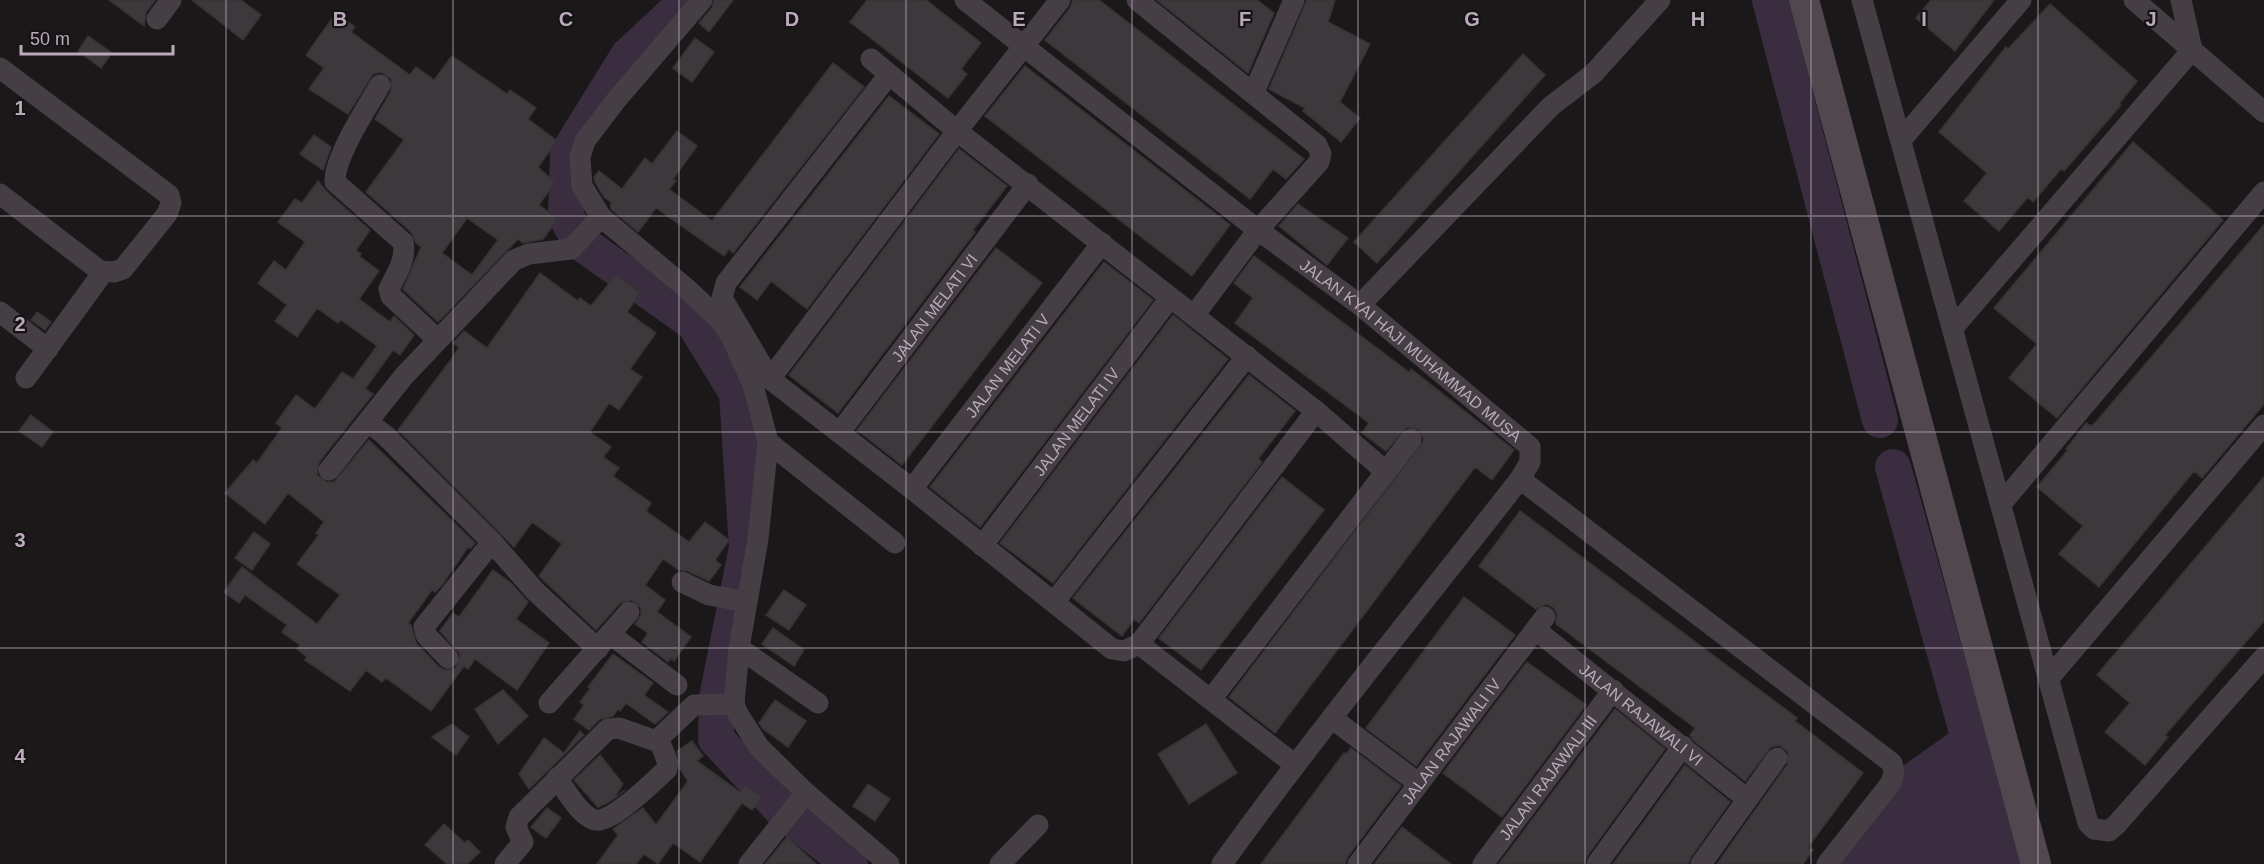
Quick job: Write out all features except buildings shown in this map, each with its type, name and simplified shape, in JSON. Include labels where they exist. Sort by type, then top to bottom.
[{"type":"street","points":[[157,19],[171,0]]},
{"type":"street","points":[[587,232],[580,157],[585,141],[702,0]]},
{"type":"street","name":"JALAN KYAI HAJI MUHAMMAD MUSA","points":[[964,0],[1258,230],[1360,305],[1526,441],[1530,447],[1531,457],[1520,479],[1333,718],[1294,764],[1222,864]]},
{"type":"street","points":[[771,379],[957,131],[1060,0]]},
{"type":"street","points":[[1137,0],[1254,92],[1317,145],[1321,154],[1319,162],[1258,230],[1195,314]]},
{"type":"street","points":[[1360,305],[1551,106],[1593,74],[1660,0]]},
{"type":"street","points":[[1804,0],[2036,864]]},
{"type":"street","points":[[1862,0],[2050,677],[2088,823],[2101,832],[2109,831],[2117,824],[2264,657]]},
{"type":"street","points":[[1902,139],[2021,0]]},
{"type":"street","points":[[2134,0],[2192,50],[2260,99]]},
{"type":"street","points":[[2181,0],[2192,50]]},
{"type":"street","points":[[1254,92],[1290,2]]},
{"type":"street","points":[[1953,328],[2192,50]]},
{"type":"street","points":[[871,59],[888,76],[957,131],[1317,411],[1385,471]]},
{"type":"street","points":[[0,68],[169,195],[171,203],[167,214],[123,269],[114,272],[100,272],[0,194]]},
{"type":"street","points":[[888,76],[723,290],[724,303],[771,379],[1112,649],[1124,651],[1139,644],[1317,411]]},
{"type":"street","points":[[380,85],[342,157],[334,175],[335,182],[403,242],[405,250],[403,260],[389,289],[391,296],[437,339]]},
{"type":"street","name":"JALAN MELATI VI","points":[[840,432],[1028,184]]},
{"type":"street","points":[[2001,504],[2264,192]]},
{"type":"street","points":[[329,470],[437,339],[514,260],[529,254],[560,252],[587,232]]},
{"type":"street","points":[[587,232],[686,288],[720,320],[731,336],[753,385],[768,442],[758,539],[738,600],[739,648],[728,704],[801,800],[889,864]]},
{"type":"street","name":"JALAN MELATI V","points":[[912,489],[1102,243]]},
{"type":"street","points":[[26,378],[99,278],[100,272]]},
{"type":"street","name":"JALAN MELATI IV","points":[[982,546],[1170,298]]},
{"type":"street","points":[[0,312],[48,349]]},
{"type":"street","points":[[1054,602],[1247,356]]},
{"type":"street","points":[[368,422],[385,435],[492,542],[535,591],[604,641],[677,685]]},
{"type":"street","points":[[2050,677],[2264,425]]},
{"type":"street","points":[[1212,698],[1411,439]]},
{"type":"street","points":[[768,442],[895,543]]},
{"type":"street","points":[[1520,479],[1892,763],[1894,772],[1891,783],[1827,864]]},
{"type":"street","points":[[448,658],[426,635],[424,627],[492,542]]},
{"type":"street","points":[[682,582],[709,595],[738,600]]},
{"type":"street","points":[[549,703],[629,612]]},
{"type":"street","name":"JALAN RAJAWALI VI","points":[[1540,623],[1613,690],[1748,799]]},
{"type":"street","name":"JALAN RAJAWALI IV","points":[[1358,864],[1540,623]]},
{"type":"street","points":[[1139,644],[1212,698],[1294,764]]},
{"type":"street","points":[[739,648],[818,703]]},
{"type":"street","name":"JALAN RAJAWALI III","points":[[1483,864],[1613,690]]},
{"type":"street","points":[[505,864],[523,842],[516,827],[517,820],[592,741],[612,728],[619,728],[652,741],[659,740],[691,707],[698,704],[728,704]]},
{"type":"street","points":[[1333,718],[1418,783]]},
{"type":"street","points":[[557,778],[587,815],[594,820],[603,820],[637,796],[667,769],[668,763],[659,740]]},
{"type":"street","points":[[1597,864],[1683,747]]},
{"type":"street","points":[[1701,864],[1778,758]]},
{"type":"street","points":[[749,864],[801,800]]},
{"type":"street","points":[[1000,864],[1038,825]]},
{"type":"shaded area","points":[[1965,722],[2004,864],[1827,864],[1894,772]]},
{"type":"waterway","points":[[688,0],[628,56],[568,153],[566,216],[580,242],[694,323],[737,393],[747,547],[717,698],[716,739],[785,813],[850,864]]},
{"type":"waterway","points":[[1770,0],[1880,420]]},
{"type":"waterway","points":[[1893,467],[2004,864]]}]
